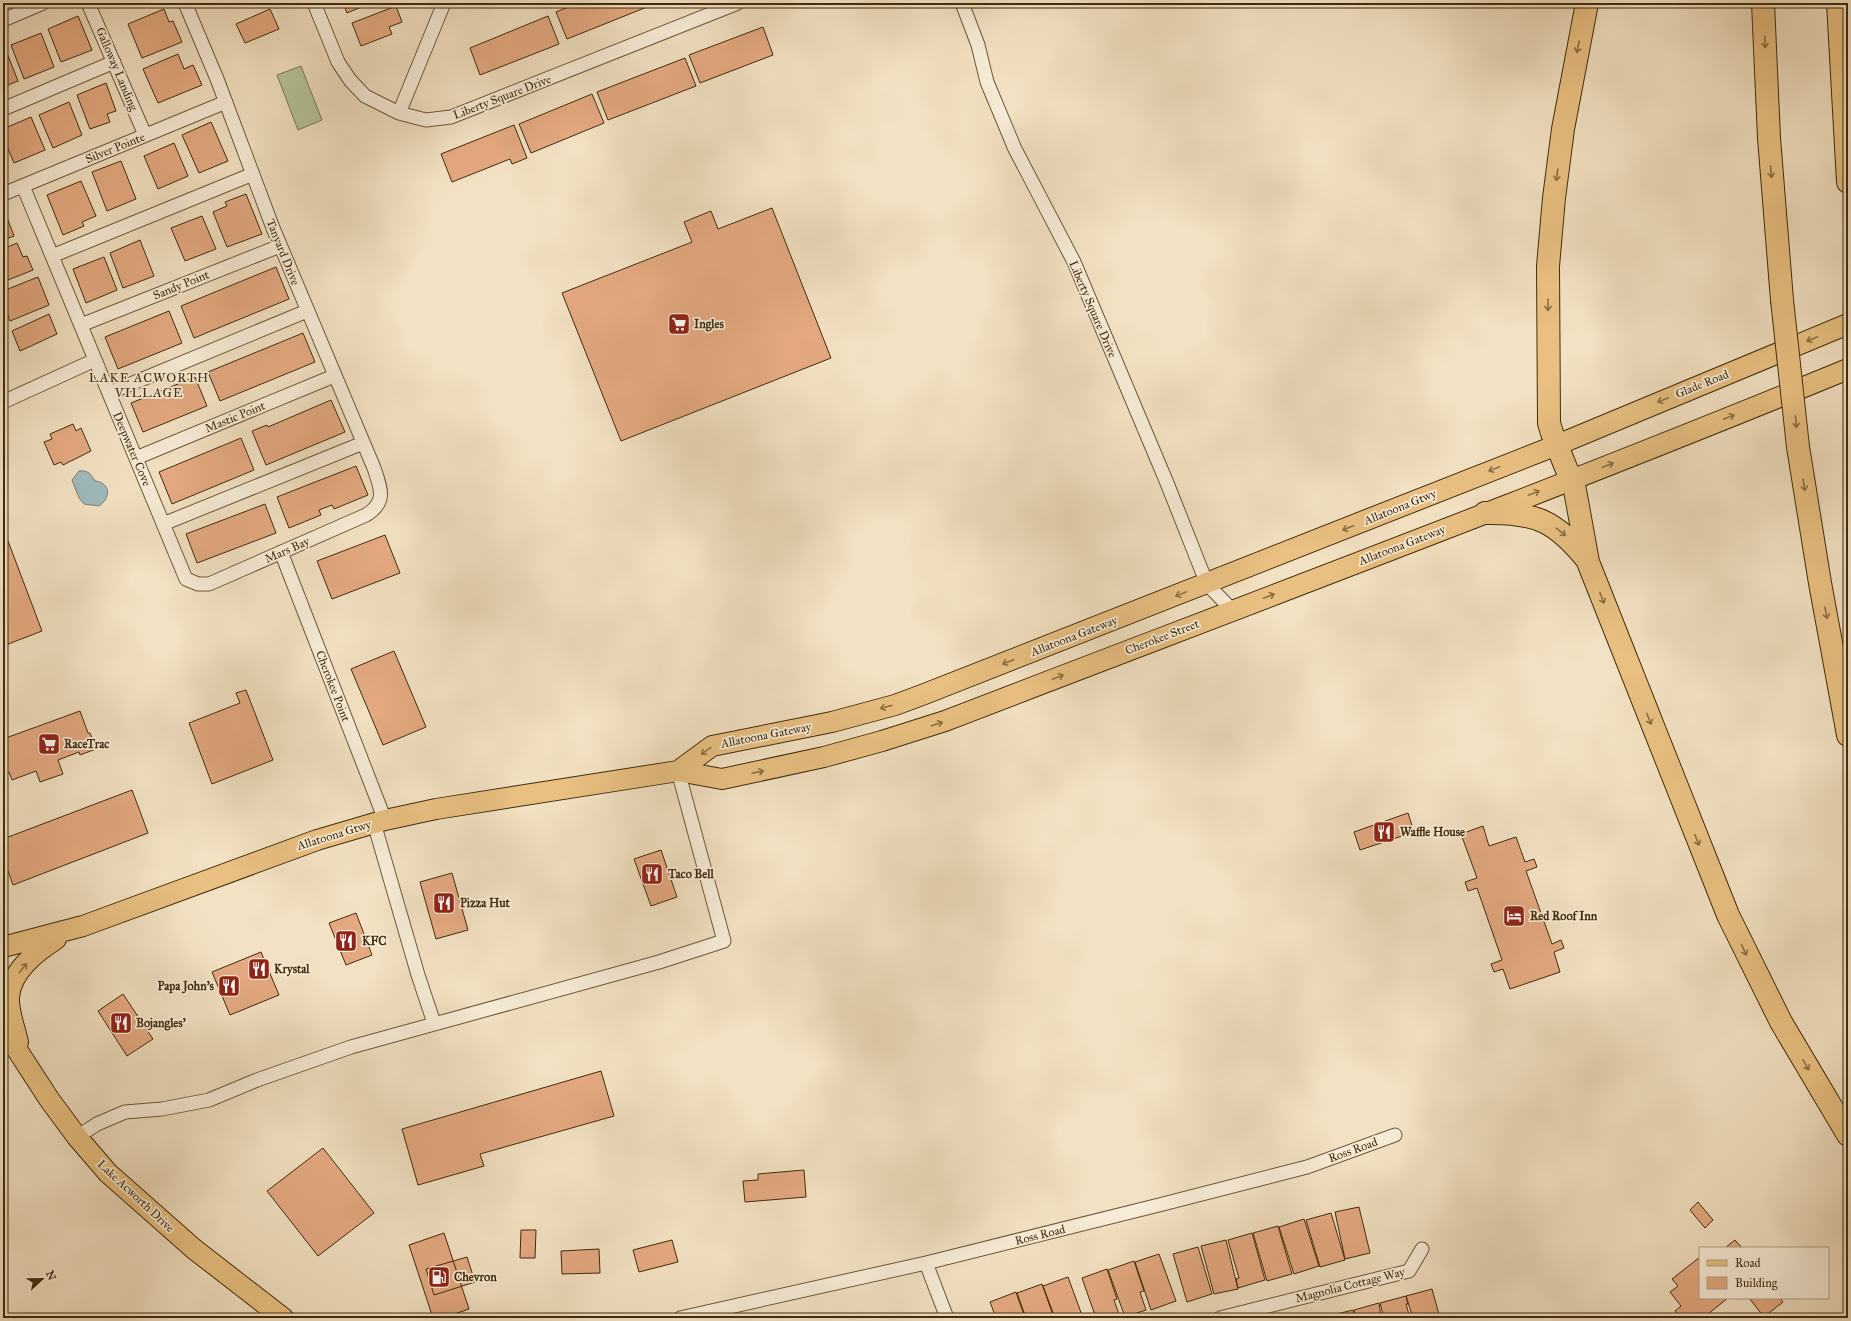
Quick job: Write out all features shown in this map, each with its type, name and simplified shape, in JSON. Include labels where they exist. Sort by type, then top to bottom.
[{"type":"highway","points":[[1587,3],[1563,129],[1554,198],[1549,259],[1549,422],[1572,479],[1588,562],[1728,915],[1781,1022],[1848,1135]]},
{"type":"highway","points":[[1763,3],[1769,138],[1782,300],[1798,447],[1820,582],[1848,734]]},
{"type":"highway","points":[[1838,3],[1848,182]]},
{"type":"highway","points":[[1485,513],[1528,515],[1541,520],[1554,527],[1567,537],[1588,562]]},
{"type":"main road","name":"Glade Road","points":[[1557,445],[1848,324]]},
{"type":"main road","points":[[1572,479],[1701,429],[1848,368]]},
{"type":"main road","name":"Allatoona Gtwy","points":[[1243,569],[1557,445]]},
{"type":"main road","name":"Allatoona Gateway","points":[[1232,610],[1572,479]]},
{"type":"main road","name":"Allatoona Gateway","points":[[678,771],[712,746],[803,728],[895,705],[1243,569]]},
{"type":"main road","name":"Cherokee Street","points":[[678,771],[722,779],[824,757],[882,741],[945,721],[1232,610]]},
{"type":"main road","name":"Allatoona Gtwy","points":[[3,947],[72,929],[317,840],[379,821],[436,809],[678,771]]},
{"type":"main road","points":[[23,1058],[11,1015],[9,997],[12,984],[22,967],[40,949],[72,929]]},
{"type":"main road","name":"Lake Acworth Drive","points":[[3,1028],[77,1137],[108,1173],[194,1250],[283,1318]]},
{"type":"street","points":[[3,20],[43,3]]},
{"type":"street","name":"Galloway Landing","points":[[88,3],[145,135]]},
{"type":"street","name":"Tanyard Drive","points":[[185,3],[226,102],[280,246],[379,483],[381,500]]},
{"type":"street","name":"Liberty Square Drive","points":[[314,3],[338,62],[350,80],[365,96],[399,113],[426,120],[451,117],[738,3]]},
{"type":"street","points":[[399,113],[444,3]]},
{"type":"street","name":"Liberty Square Drive","points":[[962,3],[978,44],[987,82],[1015,149],[1074,262],[1167,483],[1207,584],[1232,610]]},
{"type":"street","points":[[3,109],[114,62]]},
{"type":"street","name":"Silver Pointe","points":[[3,194],[226,102]]},
{"type":"street","points":[[52,256],[253,174]]},
{"type":"street","name":"Deepwater Cove","points":[[23,186],[186,579]]},
{"type":"street","name":"Sandy Point","points":[[81,325],[280,246]]},
{"type":"street","points":[[109,392],[307,310]]},
{"type":"street","points":[[3,402],[95,360]]},
{"type":"street","name":"Mastic Point","points":[[136,458],[334,376]]},
{"type":"street","points":[[163,524],[363,443]]},
{"type":"street","name":"Mars Bay","points":[[186,579],[198,584],[209,584],[366,515],[374,510],[381,500]]},
{"type":"street","name":"Cherokee Point","points":[[281,552],[379,821],[418,975],[434,1023]]},
{"type":"street","points":[[77,1137],[97,1124],[125,1112],[162,1109],[209,1100],[257,1080],[350,1047],[659,962],[724,941],[678,771]]},
{"type":"street","name":"Ross Road","points":[[680,1318],[926,1263],[1307,1167],[1395,1135]]},
{"type":"street","name":"Magnolia Cottage Way","points":[[1220,1318],[1409,1271],[1422,1250]]},
{"type":"street","points":[[926,1263],[947,1318]]},
{"type":"green space","points":[[301,66],[322,120],[298,130],[277,75]]},
{"type":"water","points":[[79,471],[89,473],[95,481],[104,485],[108,491],[106,499],[99,506],[84,504],[79,498],[72,480]]},
{"type":"building","points":[[343,3],[371,3],[347,13]]},
{"type":"building","points":[[578,3],[657,3],[567,39],[556,12]]},
{"type":"building","points":[[396,6],[402,22],[389,27],[392,34],[361,46],[352,23]]},
{"type":"building","points":[[164,9],[169,22],[173,21],[182,42],[142,58],[128,24]]},
{"type":"building","points":[[270,9],[279,29],[245,43],[236,24]]},
{"type":"building","points":[[78,16],[92,50],[61,62],[48,29]]},
{"type":"building","points":[[548,16],[559,44],[480,75],[470,48]]},
{"type":"building","points":[[763,27],[773,55],[700,83],[689,55]]},
{"type":"building","points":[[41,33],[54,67],[24,79],[11,45]]},
{"type":"building","points":[[5,48],[18,81],[3,87],[3,49]]},
{"type":"building","points":[[178,54],[184,69],[193,65],[202,85],[158,103],[143,69]]},
{"type":"building","points":[[685,58],[696,86],[608,120],[597,92]]},
{"type":"building","points":[[106,83],[116,111],[107,114],[110,122],[90,129],[77,95]]},
{"type":"building","points":[[592,94],[604,123],[531,153],[519,124]]},
{"type":"building","points":[[69,102],[82,135],[53,148],[39,115]]},
{"type":"building","points":[[31,117],[45,150],[14,163],[3,137],[3,129]]},
{"type":"building","points":[[211,122],[228,161],[199,173],[182,135]]},
{"type":"building","points":[[514,125],[527,158],[512,164],[510,159],[452,182],[441,154]]},
{"type":"building","points":[[174,143],[188,176],[158,189],[144,156]]},
{"type":"building","points":[[121,161],[136,199],[107,211],[92,172]]},
{"type":"building","points":[[81,181],[96,216],[82,222],[84,226],[63,235],[47,195]]},
{"type":"building","points":[[246,194],[262,234],[227,247],[213,212],[227,206],[225,202]]},
{"type":"building","points":[[772,208],[831,358],[621,441],[562,293],[692,242],[684,222],[711,211],[718,229]]},
{"type":"building","points":[[6,215],[14,236],[3,240],[3,216]]},
{"type":"building","points":[[202,216],[216,249],[185,261],[171,228]]},
{"type":"building","points":[[140,240],[154,276],[123,288],[110,253]]},
{"type":"building","points":[[17,243],[23,257],[27,256],[33,270],[3,282],[3,249]]},
{"type":"building","points":[[104,257],[117,290],[86,303],[73,269]]},
{"type":"building","points":[[276,267],[289,299],[194,338],[181,306]]},
{"type":"building","points":[[38,277],[49,305],[10,321],[3,302],[3,291]]},
{"type":"building","points":[[169,311],[182,343],[118,369],[105,337]]},
{"type":"building","points":[[49,314],[57,334],[20,351],[12,331]]},
{"type":"building","points":[[303,333],[315,362],[220,401],[208,372]]},
{"type":"building","points":[[195,377],[207,406],[143,432],[131,403]]},
{"type":"building","points":[[331,400],[345,432],[266,465],[252,431],[267,425],[268,427]]},
{"type":"building","points":[[73,424],[76,431],[81,428],[91,451],[63,465],[61,462],[54,465],[44,442],[52,439],[50,434]]},
{"type":"building","points":[[241,438],[254,470],[172,504],[159,472]]},
{"type":"building","points":[[356,466],[368,495],[334,509],[332,505],[319,510],[321,515],[289,528],[277,497]]},
{"type":"building","points":[[265,504],[276,533],[197,563],[186,534]]},
{"type":"building","points":[[5,533],[42,631],[3,646],[3,534]]},
{"type":"building","points":[[385,535],[400,573],[332,599],[317,561]]},
{"type":"building","points":[[394,651],[426,727],[383,745],[351,669]]},
{"type":"building","points":[[246,690],[273,760],[212,784],[189,723],[240,703],[236,693]]},
{"type":"building","name":"RaceTrac","points":[[80,711],[96,749],[80,755],[79,752],[58,760],[63,774],[40,782],[36,771],[12,780],[9,772],[3,775],[3,739]]},
{"type":"building","points":[[132,790],[148,833],[13,885],[3,857],[3,839]]},
{"type":"building","name":"Waffle House","points":[[1408,813],[1414,832],[1360,850],[1354,832]]},
{"type":"building","name":"Red Roof Inn","points":[[1483,826],[1489,846],[1516,837],[1525,862],[1534,859],[1537,867],[1526,871],[1552,944],[1561,940],[1564,948],[1554,952],[1560,972],[1510,989],[1503,969],[1494,972],[1491,964],[1502,960],[1477,888],[1468,891],[1465,882],[1477,878],[1461,834]]},
{"type":"building","points":[[661,850],[677,897],[651,906],[634,859]]},
{"type":"building","points":[[452,873],[468,930],[436,939],[420,882]]},
{"type":"building","points":[[356,913],[372,955],[346,965],[329,923]]},
{"type":"building","points":[[261,952],[279,995],[230,1015],[212,972]]},
{"type":"building","points":[[123,994],[153,1039],[127,1056],[98,1011]]},
{"type":"building","points":[[601,1071],[614,1116],[480,1154],[484,1166],[418,1185],[402,1129]]},
{"type":"building","points":[[323,1148],[374,1213],[318,1256],[267,1191]]},
{"type":"building","points":[[804,1170],[806,1197],[745,1202],[743,1181],[758,1180],[758,1174]]},
{"type":"building","points":[[1698,1202],[1713,1220],[1705,1228],[1690,1210]]},
{"type":"building","points":[[1359,1207],[1370,1253],[1345,1259],[1335,1212]]},
{"type":"building","points":[[1331,1213],[1345,1260],[1320,1267],[1306,1220]]},
{"type":"building","points":[[1304,1219],[1319,1266],[1294,1274],[1279,1227]]},
{"type":"building","points":[[1278,1226],[1292,1274],[1267,1281],[1253,1233]]},
{"type":"building","points":[[521,1230],[536,1230],[535,1258],[520,1258]]},
{"type":"building","name":"Chevron","points":[[444,1233],[469,1309],[443,1318],[433,1318],[409,1245]]},
{"type":"building","points":[[1252,1233],[1265,1280],[1238,1288],[1236,1279],[1239,1278],[1228,1240]]},
{"type":"building","points":[[672,1240],[678,1262],[639,1272],[633,1250]]},
{"type":"building","points":[[1226,1240],[1238,1289],[1214,1294],[1201,1246]]},
{"type":"building","points":[[1735,1240],[1741,1247],[1726,1247]]},
{"type":"building","points":[[1198,1247],[1212,1294],[1187,1302],[1173,1254]]},
{"type":"building","points":[[599,1249],[600,1273],[562,1274],[561,1251]]},
{"type":"building","points":[[1159,1254],[1176,1301],[1151,1310],[1135,1262]]},
{"type":"building","points":[[467,1257],[475,1282],[434,1295],[426,1269]]},
{"type":"building","points":[[1699,1258],[1699,1299],[1727,1299],[1703,1318],[1681,1318],[1675,1311],[1681,1306],[1670,1292],[1678,1286],[1672,1279]]},
{"type":"building","points":[[1134,1261],[1144,1291],[1140,1292],[1146,1310],[1125,1317],[1108,1270]]},
{"type":"building","points":[[1107,1269],[1117,1299],[1114,1300],[1120,1317],[1096,1318],[1082,1278]]},
{"type":"building","points":[[1068,1277],[1083,1318],[1055,1318],[1043,1286]]},
{"type":"building","points":[[1042,1284],[1054,1318],[1026,1318],[1017,1293]]},
{"type":"building","points":[[1432,1289],[1440,1318],[1413,1318],[1406,1296]]},
{"type":"building","points":[[1016,1292],[1025,1318],[996,1318],[990,1302]]},
{"type":"building","points":[[1406,1296],[1408,1304],[1406,1304],[1410,1318],[1384,1318],[1380,1303]]},
{"type":"building","points":[[1750,1299],[1781,1299],[1783,1302],[1764,1317]]},
{"type":"building","points":[[1379,1303],[1381,1318],[1356,1318],[1354,1310]]},
{"type":"building","points":[[1353,1310],[1355,1318],[1328,1318],[1328,1316]]},
{"type":"place","name":"Ingles","points":[[679,324]]},
{"type":"place","name":"RaceTrac","points":[[49,744]]},
{"type":"place","name":"Waffle House","points":[[1384,832]]},
{"type":"place","name":"Taco Bell","points":[[652,874]]},
{"type":"place","name":"Pizza Hut","points":[[444,903]]},
{"type":"place","name":"Red Roof Inn","points":[[1514,916]]},
{"type":"place","name":"KFC","points":[[346,941]]},
{"type":"place","name":"Krystal","points":[[259,969]]},
{"type":"place","name":"Papa John's","points":[[229,986]]},
{"type":"place","name":"Bojangles'","points":[[121,1023]]},
{"type":"place","name":"Chevron","points":[[439,1277]]},
{"type":"district","name":"LAKE ACWORTH VILLAGE","points":[[149,386]]}]
